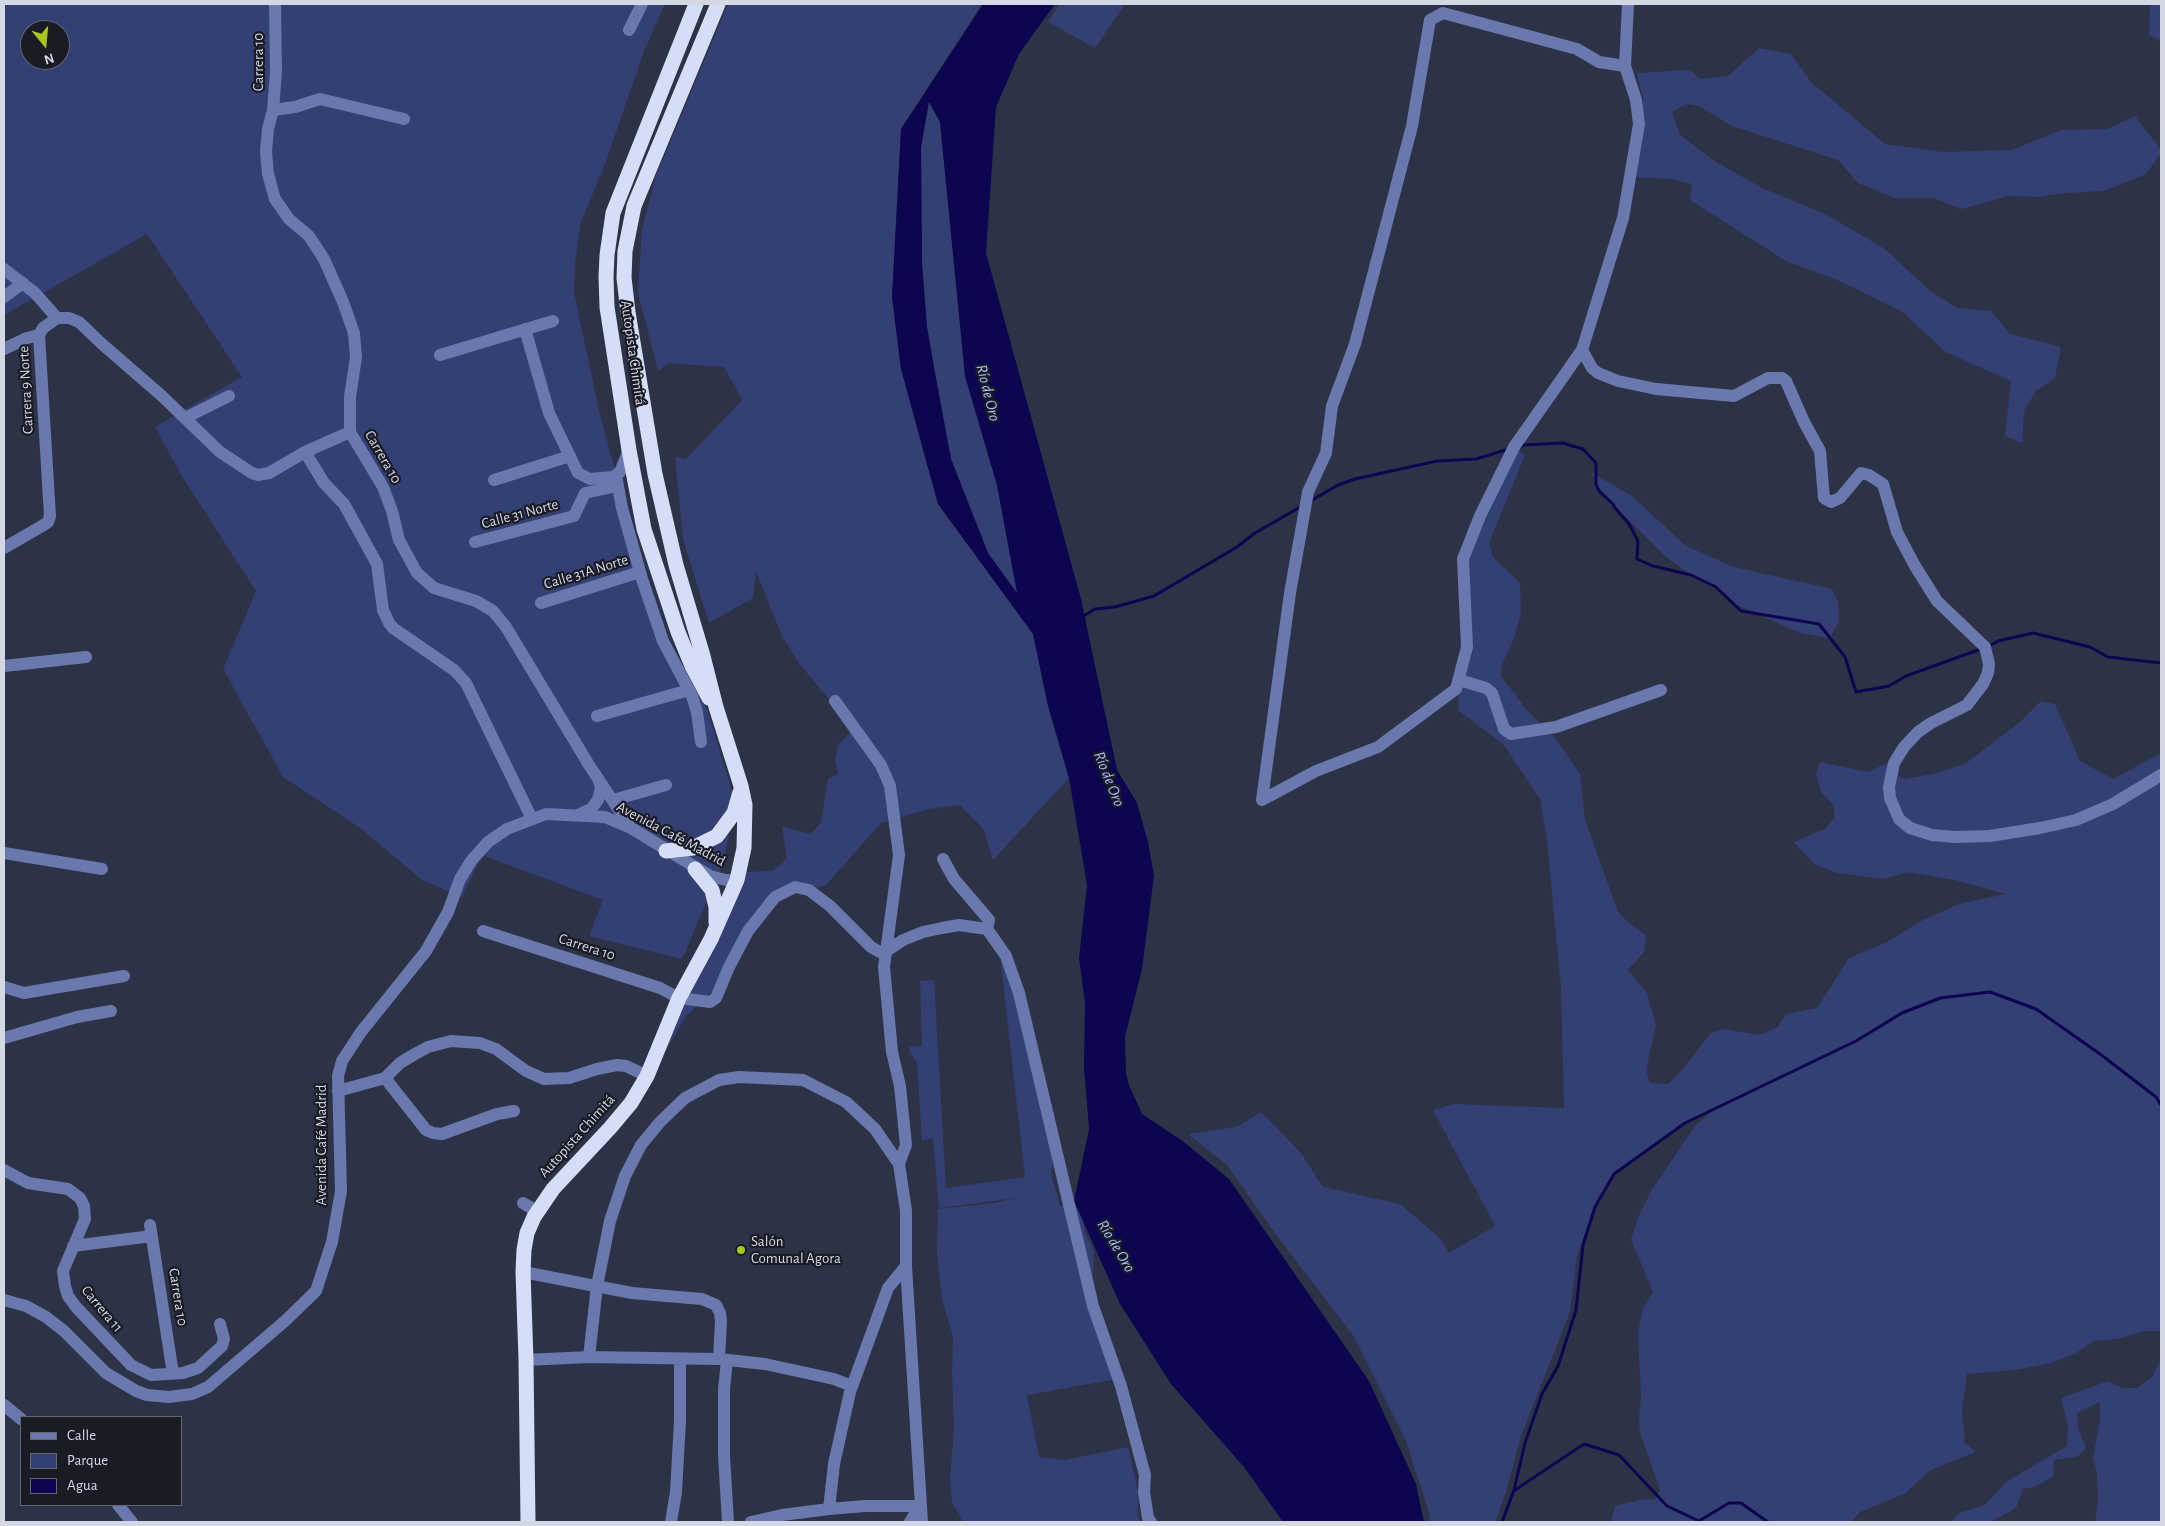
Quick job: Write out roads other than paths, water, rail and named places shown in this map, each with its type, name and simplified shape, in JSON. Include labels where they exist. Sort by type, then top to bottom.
[{"type":"highway","name":"Autopista Chimitá","points":[[696,4],[613,212],[609,234],[606,277],[607,307],[629,450],[644,529],[659,578],[692,666],[701,686],[716,707]]},
{"type":"highway","name":"Autopista Chimitá","points":[[528,1522],[523,1272],[527,1233],[552,1189],[610,1128],[631,1103],[647,1076],[679,998],[711,939],[742,868],[746,828],[745,805],[676,565],[655,474],[624,278],[627,232],[634,206],[718,4]]},
{"type":"highway","points":[[666,851],[693,848],[717,836],[734,813],[738,804],[741,786]]},
{"type":"highway","points":[[695,869],[707,882],[715,899],[717,915],[711,939]]},
{"type":"street","name":"Carrera 10","points":[[275,4],[276,72],[273,110],[268,129],[266,152],[268,174],[275,199],[289,219],[309,236],[324,259],[343,302],[354,334],[356,357],[350,398],[350,432],[384,487],[399,540],[417,573],[434,588],[476,601],[493,611],[506,628],[597,777],[631,828]]},
{"type":"street","points":[[629,30],[642,4]]},
{"type":"street","points":[[1625,66],[1599,62],[1577,49],[1443,13],[1430,20],[1412,126],[1355,344],[1332,406],[1326,453],[1308,492],[1290,593],[1262,800],[1316,771],[1378,747],[1456,689],[1466,647],[1463,559],[1480,516],[1514,447],[1582,350],[1623,218],[1639,124],[1636,100],[1625,66],[1628,4]]},
{"type":"street","points":[[273,110],[320,99],[404,119]]},
{"type":"street","points":[[4,269],[35,293],[57,318],[69,318],[79,322],[162,396],[220,452],[252,473],[258,475],[269,473],[305,452],[350,432]]},
{"type":"street","points":[[4,297],[23,284]]},
{"type":"street","name":"Carrera 9 Norte","points":[[4,548],[48,522],[50,516],[39,335],[43,328],[57,318]]},
{"type":"street","points":[[440,355],[553,320]]},
{"type":"street","points":[[526,329],[549,413],[578,473],[585,478],[617,481]]},
{"type":"street","points":[[4,349],[27,338],[39,335]]},
{"type":"street","points":[[1582,350],[1592,368],[1598,374],[1618,381],[1656,389],[1734,396],[1768,378],[1782,378],[1786,381],[1804,422],[1820,451],[1824,498],[1830,502],[1840,498],[1861,473],[1869,475],[1883,484],[1896,532],[1915,566],[1937,600],[1985,647],[1989,664],[1988,673],[1983,684],[1968,705],[1931,722],[1918,732],[1904,747],[1894,763],[1889,787],[1890,798],[1900,819],[1910,828],[1932,835],[1955,836],[1990,836],[2040,828],[2076,820],[2105,807],[2161,775]]},
{"type":"street","points":[[185,418],[229,396]]},
{"type":"street","points":[[629,450],[617,481],[640,572],[663,641],[689,690],[697,712],[701,742]]},
{"type":"street","points":[[305,452],[324,483],[344,504],[377,564],[383,610],[388,623],[392,628],[454,670],[466,682],[532,819]]},
{"type":"street","points":[[494,480],[570,456]]},
{"type":"street","name":"Calle 31 Norte","points":[[475,542],[574,516],[585,493],[617,481]]},
{"type":"street","name":"Calle 31A Norte","points":[[541,603],[640,572]]},
{"type":"street","points":[[4,666],[86,657]]},
{"type":"street","points":[[1459,680],[1486,688],[1492,693],[1504,729],[1511,734],[1556,727],[1661,690]]},
{"type":"street","points":[[597,716],[689,690]]},
{"type":"street","points":[[835,701],[881,765],[890,786],[899,855],[888,950],[884,967],[892,1052],[900,1086],[906,1145],[899,1164]]},
{"type":"street","points":[[580,814],[591,809],[598,800],[601,787],[597,777]]},
{"type":"street","points":[[613,800],[666,785]]},
{"type":"street","name":"Avenida Café Madrid","points":[[4,1300],[26,1306],[46,1317],[111,1377],[126,1387],[147,1395],[169,1397],[200,1391],[215,1382],[316,1291],[332,1242],[341,1191],[338,1076],[342,1061],[426,950],[448,912],[460,879],[471,860],[488,842],[507,829],[546,814],[580,814],[605,817],[631,828],[695,869],[718,879],[737,880]]},
{"type":"street","points":[[4,853],[102,869]]},
{"type":"street","points":[[943,859],[954,879],[989,920],[987,929]]},
{"type":"street","name":"Carrera 10","points":[[483,931],[660,988],[679,998],[710,1002],[716,998],[729,967],[748,931],[775,897],[795,887],[809,890],[830,906],[871,947],[880,952],[888,950]]},
{"type":"street","points":[[888,950],[903,940],[923,932],[959,924],[987,929],[1006,956],[1019,993],[1093,1306],[1119,1379],[1145,1475],[1144,1492],[1150,1522]]},
{"type":"street","points":[[4,988],[24,993],[124,976]]},
{"type":"street","points":[[4,1038],[77,1018],[111,1011]]},
{"type":"street","points":[[338,1091],[385,1078],[400,1063],[422,1050],[451,1041],[480,1043],[496,1050],[526,1072],[544,1079],[569,1078],[597,1069],[617,1066],[626,1066],[647,1076]]},
{"type":"street","points":[[590,1357],[597,1286],[610,1221],[625,1176],[641,1145],[660,1122],[685,1098],[719,1080],[738,1077],[803,1080],[846,1102],[876,1129],[899,1164],[906,1211],[906,1266],[922,1522]]},
{"type":"street","points":[[385,1078],[426,1130],[433,1133],[442,1134],[497,1114],[514,1111]]},
{"type":"street","name":"Carrera 11","points":[[4,1170],[28,1183],[68,1189],[80,1198],[84,1206],[85,1215],[63,1271],[66,1291],[72,1302],[123,1359],[151,1375],[173,1374],[198,1368],[219,1349],[224,1339],[220,1324]]},
{"type":"street","points":[[523,1203],[538,1212]]},
{"type":"street","name":"Carrera 10","points":[[72,1246],[151,1230],[173,1374]]},
{"type":"street","points":[[829,1509],[834,1464],[852,1386],[888,1288],[906,1266]]},
{"type":"street","points":[[523,1272],[648,1296],[702,1299],[716,1305],[721,1321],[724,1456],[728,1522]]},
{"type":"street","points":[[86,1353],[100,1350],[104,1337]]},
{"type":"street","points":[[526,1360],[590,1357],[723,1360],[765,1364],[834,1379],[852,1386]]},
{"type":"street","points":[[111,1377],[109,1370],[111,1362],[123,1359]]},
{"type":"street","points":[[671,1522],[676,1492],[680,1421],[680,1359]]},
{"type":"street","points":[[4,1405],[20,1418]]},
{"type":"street","points":[[119,1506],[132,1522]]},
{"type":"street","points":[[751,1522],[782,1515],[829,1509],[865,1506],[920,1506]]},
{"type":"street","points":[[910,1522],[920,1506]]},
{"type":"water","name":"Río de Oro","points":[[983,4],[1055,4],[1019,54],[996,107],[986,253],[1081,599],[1117,770],[1137,803],[1148,842],[1154,876],[1142,969],[1125,1037],[1126,1073],[1129,1085],[1142,1114],[1184,1142],[1229,1179],[1369,1381],[1416,1484],[1424,1522],[1283,1522],[1244,1467],[1171,1384],[1120,1304],[1074,1201],[1089,1129],[1084,1067],[1085,1004],[1079,958],[1087,885],[1069,778],[1048,706],[1033,634],[938,504],[901,369],[892,297],[901,129]],"holes":[[[929,102],[940,122],[965,376],[997,485],[1017,593],[988,553],[951,459],[927,327],[922,263],[921,147]]]},
{"type":"waterway","points":[[1520,447],[1524,445],[1562,443],[1583,449],[1596,463],[1596,484],[1599,491],[1613,504],[1629,524],[1638,541],[1637,559],[1653,566],[1691,575],[1716,587],[1741,611],[1819,624],[1845,657],[1856,692],[1889,686],[1906,676],[1981,649]]},
{"type":"waterway","points":[[1309,502],[1338,485],[1355,479],[1437,461],[1476,459],[1509,449]]},
{"type":"waterway","points":[[1082,617],[1095,609],[1115,607],[1154,596],[1302,506]]},
{"type":"waterway","points":[[1989,646],[1998,641],[2033,633],[2090,647],[2108,657],[2161,663]]},
{"type":"waterway","points":[[1502,1522],[1514,1490],[1525,1443],[1542,1394],[1558,1366],[1576,1310],[1583,1245],[1595,1207],[1614,1174],[1685,1123],[1856,1041],[1902,1013],[1940,998],[1990,992],[2036,1009],[2100,1054],[2156,1097],[2161,1105]]},
{"type":"waterway","points":[[1515,1490],[1584,1444],[1619,1455],[1667,1506],[1699,1521],[1729,1503],[1741,1503],[1768,1522]]},
{"type":"place","name":"Salón Comunal Agora","points":[[741,1250]]}]
